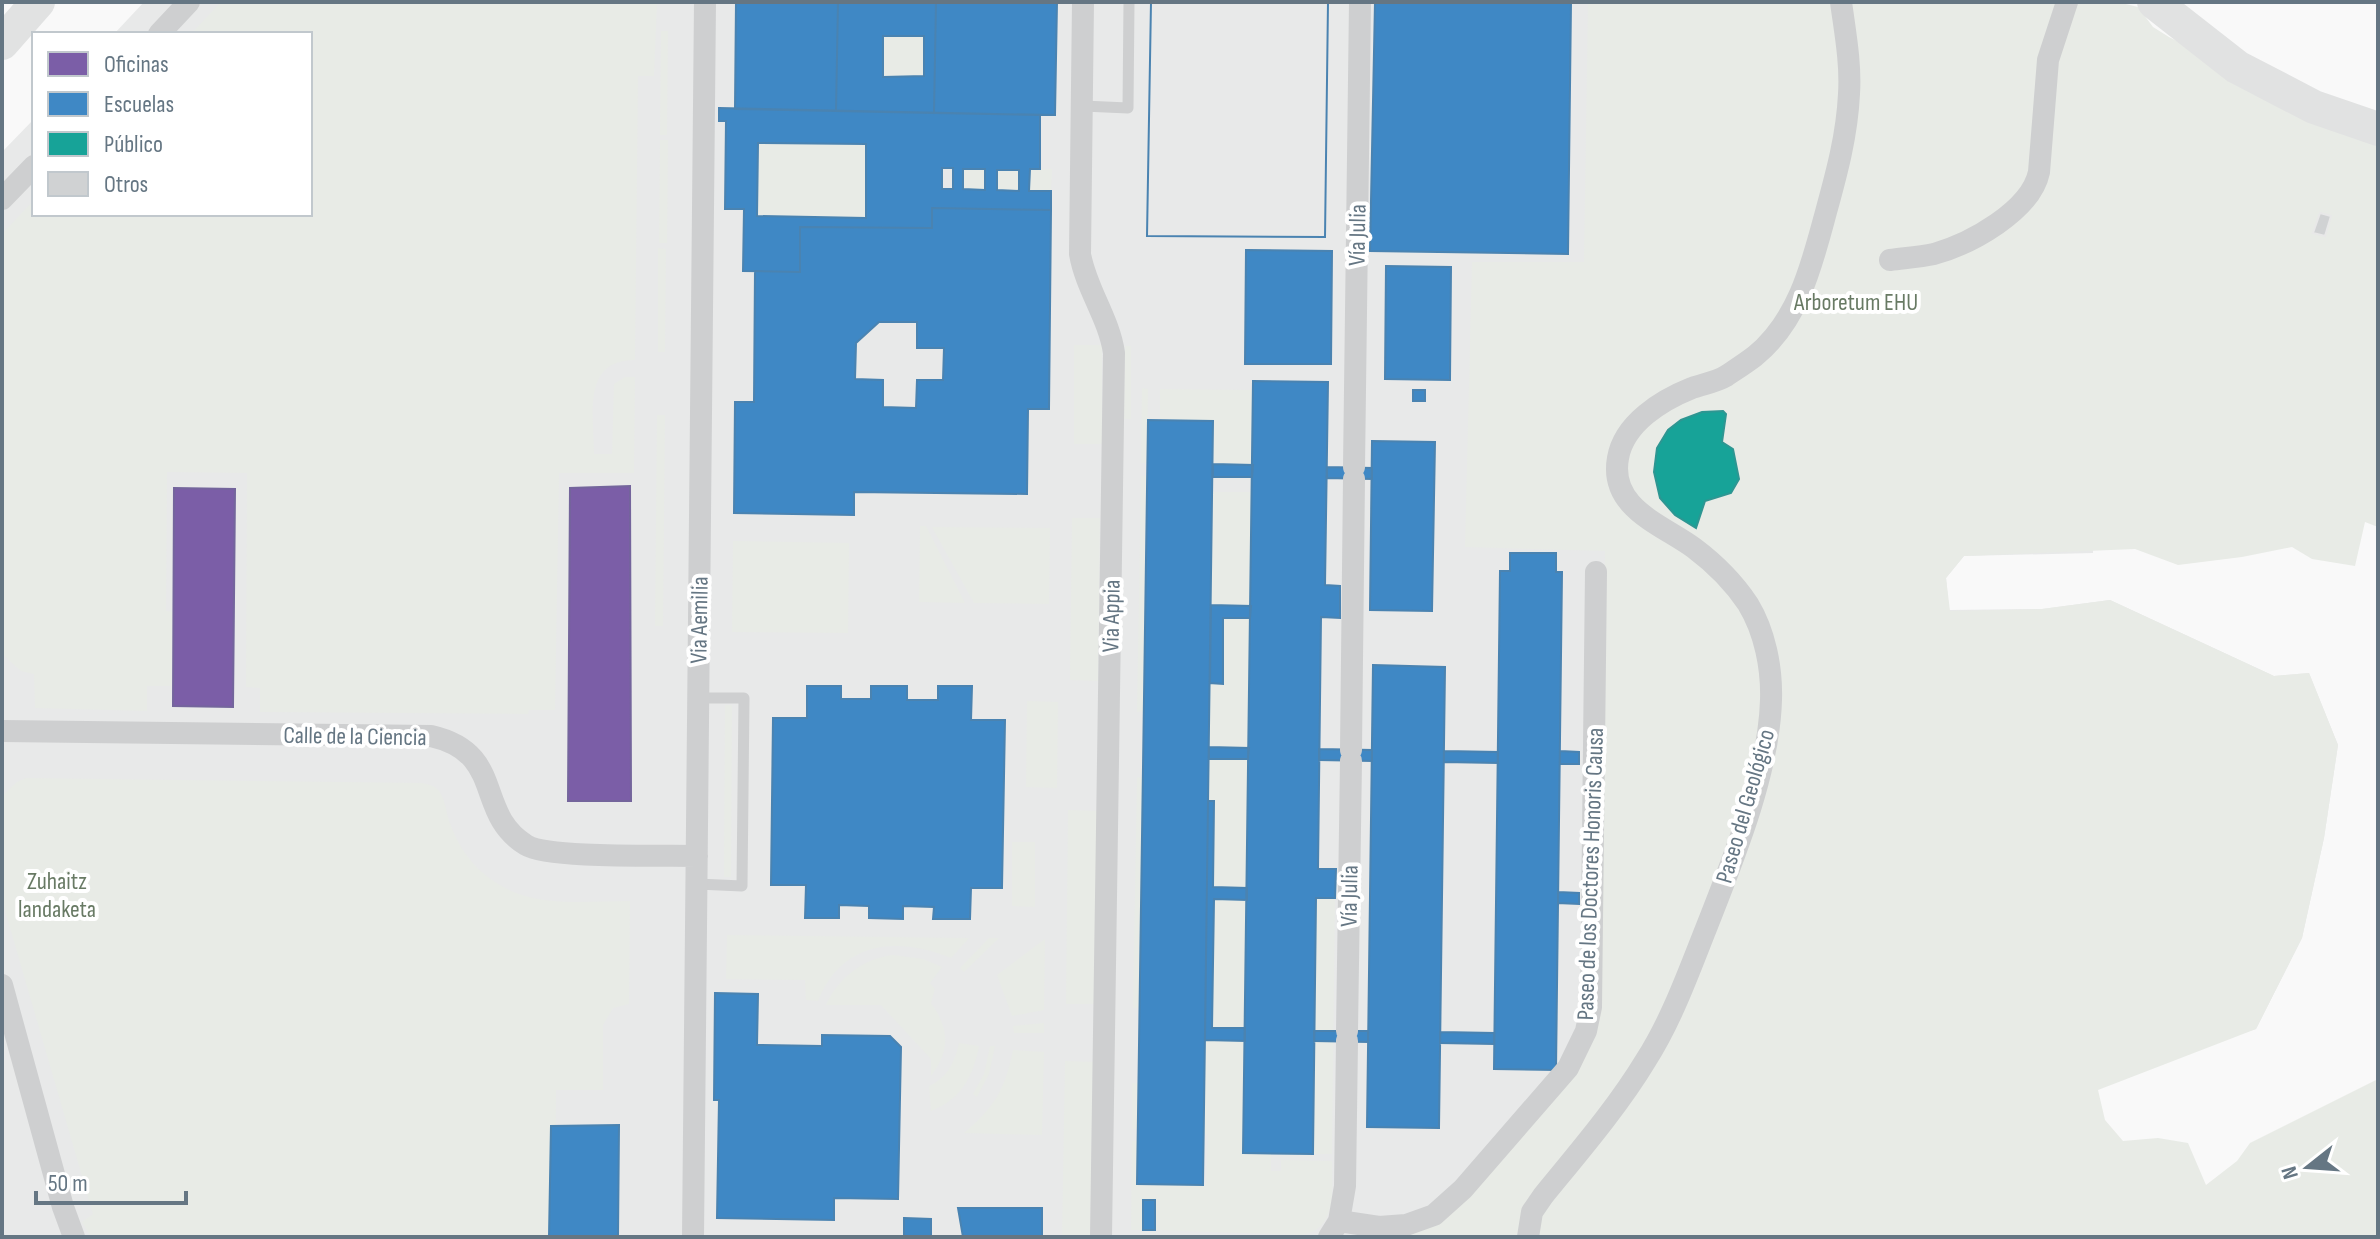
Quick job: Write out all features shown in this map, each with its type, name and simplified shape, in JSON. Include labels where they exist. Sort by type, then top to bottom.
[{"type":"main road","points":[[2,43],[38,2]]},
{"type":"main road","points":[[2154,2],[2237,67],[2314,107],[2378,129]]},
{"type":"main road","points":[[2175,2],[2241,49],[2325,93],[2378,112]]},
{"type":"street","points":[[161,32],[189,2]]},
{"type":"street","name":"Via Aemilia","points":[[693,1237],[705,2]]},
{"type":"street","name":"Vía Julia","points":[[1334,1229],[1345,1186],[1360,2]]},
{"type":"street","name":"Paseo del Geológico","points":[[1528,1237],[1532,1212],[1647,1060],[1692,963],[1729,871],[1759,773],[1771,699],[1768,661],[1761,632],[1748,604],[1725,575],[1694,549],[1635,510],[1622,495],[1617,466],[1621,444],[1629,430],[1651,411],[1688,389],[1723,378],[1755,356],[1787,320],[1805,285],[1842,155],[1850,69],[1841,2]]},
{"type":"street","points":[[1890,260],[1936,253],[1969,239],[2013,212],[2030,196],[2039,172],[2048,60],[2067,2]]},
{"type":"street","name":"Via Appia","points":[[1082,3],[1080,254],[1084,275],[1108,327],[1114,353],[1101,1237]]},
{"type":"street","points":[[2,199],[32,168]]},
{"type":"street","name":"Paseo de los Doctores Honoris Causa","points":[[1334,1229],[1406,1225],[1434,1215],[1463,1189],[1568,1068],[1586,1031],[1591,1007],[1596,572]]},
{"type":"street","name":"Calle de la Ciencia","points":[[2,731],[431,736],[460,745],[473,756],[506,829],[528,847],[566,853],[697,856]]},
{"type":"street","points":[[2,985],[74,1237]]},
{"type":"lane","points":[[1083,106],[1128,108],[1129,2]]},
{"type":"lane","points":[[697,884],[742,886],[744,698],[699,698]]},
{"type":"shaded area","points":[[144,2],[2076,2],[2093,553],[1964,556],[1946,578],[1949,610],[2042,609],[2110,600],[2274,676],[2309,673],[2338,745],[2324,838],[2302,938],[2256,1029],[1593,1237],[2,1237],[2,152],[32,121],[32,216],[312,216],[312,32],[116,32]]},
{"type":"green space","points":[[221,2],[657,2],[654,76],[638,76],[635,360],[618,362],[606,369],[598,380],[593,408],[594,454],[612,454],[614,384],[625,377],[635,377],[634,473],[559,473],[555,710],[529,710],[528,714],[260,712],[260,688],[246,687],[247,473],[167,472],[166,611],[173,612],[173,686],[147,686],[147,711],[35,708],[34,674],[21,671],[2,654],[2,234],[32,202],[32,216],[312,216],[312,32],[193,32]]},
{"type":"green space","name":"Arboretum EHU","points":[[1588,2],[2118,2],[2138,7],[2153,27],[2169,37],[2378,144],[2378,527],[2365,522],[2355,566],[2312,559],[2292,547],[2178,565],[2135,549],[1964,556],[1946,578],[1950,611],[2042,609],[2110,600],[2274,676],[2309,673],[2338,745],[2324,838],[2302,938],[2256,1029],[2098,1090],[2105,1120],[2123,1141],[2158,1138],[2188,1143],[2206,1185],[2237,1161],[2250,1143],[2378,1079],[2378,1237],[1377,1237],[1419,1230],[1453,1213],[1577,1071],[1599,1021],[1605,551],[1465,547],[1472,262],[1584,262]]},
{"type":"green space","points":[[661,31],[668,31],[667,135],[660,135]]},
{"type":"green space","points":[[883,36],[924,36],[924,76],[883,77]]},
{"type":"green space","points":[[660,140],[668,140],[667,243],[659,243]]},
{"type":"green space","points":[[758,143],[866,144],[866,218],[757,216]]},
{"type":"green space","points":[[963,169],[985,169],[985,190],[963,189]]},
{"type":"green space","points":[[1030,169],[1052,169],[1051,191],[1029,191]]},
{"type":"green space","points":[[997,170],[1019,170],[1019,191],[997,190]]},
{"type":"green space","points":[[658,248],[666,249],[665,352],[658,352]]},
{"type":"green space","points":[[1074,345],[1102,345],[1102,444],[1074,444]]},
{"type":"green space","points":[[1125,346],[1131,346],[1131,419],[1124,419]]},
{"type":"green space","points":[[1142,388],[1148,389],[1147,463],[1141,463]]},
{"type":"green space","points":[[1160,389],[1253,390],[1253,465],[1213,464],[1213,421],[1160,420]]},
{"type":"green space","points":[[657,415],[665,415],[663,626],[655,626]]},
{"type":"green space","points":[[1141,476],[1147,476],[1144,711],[1137,712]]},
{"type":"green space","points":[[1213,492],[1252,492],[1251,606],[1211,605]]},
{"type":"green space","points":[[1072,518],[1100,518],[1098,681],[1070,680]]},
{"type":"green space","points":[[920,526],[926,526],[965,603],[919,602]]},
{"type":"green space","points":[[932,527],[1050,528],[1049,604],[974,603]]},
{"type":"green space","points":[[733,541],[849,543],[848,633],[732,632]]},
{"type":"green space","points":[[1223,618],[1250,618],[1249,748],[1209,747],[1210,683],[1223,683]]},
{"type":"green space","points":[[1027,701],[1058,702],[1057,788],[1026,787]]},
{"type":"green space","points":[[725,705],[732,705],[731,877],[724,877]]},
{"type":"green space","points":[[1209,759],[1248,759],[1247,888],[1213,887],[1214,802],[1208,801]]},
{"type":"green space","points":[[1137,777],[1143,778],[1139,1008],[1133,1008]]},
{"type":"green space","name":"Zuhaitz landaketa","points":[[26,778],[422,783],[439,791],[462,848],[477,868],[496,883],[519,894],[546,900],[630,901],[629,1004],[613,1008],[603,1025],[603,1090],[556,1090],[555,1237],[91,1237],[82,1222],[93,1214],[2,900],[2,796]]},
{"type":"green space","points":[[1068,810],[1097,811],[1094,1004],[1066,1004]]},
{"type":"green space","points":[[1012,842],[1035,842],[1035,907],[1012,906]]},
{"type":"green space","points":[[1316,898],[1335,898],[1332,1154],[1313,1154]]},
{"type":"green space","points":[[1214,899],[1247,900],[1245,1028],[1212,1028]]},
{"type":"green space","points":[[727,935],[969,938],[951,958],[931,951],[892,946],[856,955],[828,981],[818,1001],[806,1000],[805,980],[726,979]]},
{"type":"green space","points":[[989,938],[999,938],[964,972],[960,968]]},
{"type":"green space","points":[[1045,939],[1044,1010],[1012,1016],[997,975]]},
{"type":"green space","points":[[893,955],[923,959],[942,967],[930,983],[935,989],[931,1003],[942,1022],[945,1040],[942,1057],[931,1076],[931,1059],[881,1005],[826,1005],[837,986],[853,971],[872,960]]},
{"type":"green space","points":[[1044,1023],[1044,1033],[1014,1033],[1013,1026]]},
{"type":"green space","points":[[1205,1040],[1245,1041],[1271,1153],[1271,1171],[1281,1171],[1281,1160],[1332,1161],[1331,1206],[1322,1224],[1314,1231],[1303,1235],[1155,1230],[1155,1200],[1143,1200],[1143,1230],[1131,1230],[1132,1141],[1137,1141],[1137,1184],[1206,1185],[1208,1135],[1203,1134]]},
{"type":"green space","points":[[959,1043],[979,1046],[969,1077],[951,1100],[931,1111],[929,1086],[941,1079],[949,1069]]},
{"type":"green space","points":[[990,1046],[995,1046],[989,1074],[977,1097],[973,1094],[984,1074]]},
{"type":"green space","points":[[1013,1050],[1044,1052],[1042,1135],[964,1133],[984,1115],[997,1096]]},
{"type":"green space","points":[[1065,1061],[1093,1062],[1090,1237],[1062,1237]]},
{"type":"green space","points":[[1132,1083],[1138,1083],[1138,1129],[1132,1129]]},
{"type":"building: Oficinas","points":[[630,486],[631,801],[568,801],[570,488]]},
{"type":"building: Oficinas","points":[[174,488],[235,489],[233,707],[173,706]]},
{"type":"building: Escuelas","points":[[736,2],[838,2],[836,111],[735,109]]},
{"type":"building: Escuelas","points":[[838,2],[936,2],[934,113],[836,111]],"holes":[[[883,36],[924,36],[924,76],[883,77]]]},
{"type":"building: Escuelas","points":[[936,2],[1057,2],[1055,115],[934,113]]},
{"type":"building: Escuelas","points":[[1151,2],[1328,2],[1325,237],[1147,236]]},
{"type":"building: Escuelas","points":[[1151,2],[1328,2],[1325,237],[1147,236]]},
{"type":"building: Escuelas","points":[[1375,2],[1571,2],[1568,254],[1370,251]]},
{"type":"building: Escuelas","points":[[719,108],[1040,115],[1040,169],[1030,169],[1029,191],[1051,191],[1051,210],[932,208],[932,228],[800,227],[800,272],[743,271],[744,209],[725,209],[726,121],[719,121]],"holes":[[[758,143],[866,144],[866,218],[757,216]],[[942,168],[953,168],[953,189],[942,189]],[[963,169],[985,169],[985,190],[963,189]],[[997,170],[1019,170],[1019,191],[997,190]]]},
{"type":"building: Escuelas","points":[[932,208],[1051,210],[1049,409],[1028,409],[1027,494],[854,492],[854,515],[734,513],[735,402],[754,402],[755,271],[800,272],[800,227],[932,228]],"holes":[[[879,322],[917,322],[917,348],[944,348],[943,380],[917,380],[916,408],[883,407],[883,380],[855,379],[856,343]]]},
{"type":"building: Escuelas","points":[[1246,250],[1332,251],[1331,364],[1245,364]]},
{"type":"building: Escuelas","points":[[1386,266],[1451,267],[1450,380],[1385,379]]},
{"type":"building: Escuelas","points":[[1253,381],[1328,382],[1325,585],[1340,586],[1340,618],[1321,617],[1318,869],[1336,869],[1335,898],[1316,898],[1313,1154],[1243,1153]]},
{"type":"building: Escuelas","points":[[1413,390],[1425,390],[1425,401],[1413,401]]},
{"type":"building: Escuelas","points":[[1148,420],[1213,421],[1203,1185],[1137,1184]]},
{"type":"building: Escuelas","points":[[1372,441],[1435,442],[1432,611],[1370,610]]},
{"type":"building: Escuelas","points":[[1213,464],[1253,465],[1252,477],[1213,477]]},
{"type":"building: Escuelas","points":[[1327,467],[1372,468],[1372,479],[1327,478]]},
{"type":"building: Escuelas","points":[[1510,553],[1556,553],[1556,572],[1562,572],[1556,1070],[1494,1069],[1500,571],[1510,571]]},
{"type":"building: Escuelas","points":[[1211,605],[1251,606],[1250,618],[1223,618],[1223,684],[1210,683]]},
{"type":"building: Escuelas","points":[[1373,665],[1445,667],[1439,1128],[1367,1127]]},
{"type":"building: Escuelas","points":[[807,686],[841,686],[841,699],[871,699],[871,686],[907,686],[907,700],[938,700],[938,686],[972,686],[971,720],[1005,720],[1002,888],[971,888],[970,919],[933,919],[934,907],[903,906],[903,919],[869,918],[869,906],[839,905],[839,918],[805,918],[806,885],[771,885],[773,718],[807,718]]},
{"type":"building: Escuelas","points":[[1209,747],[1249,748],[1248,759],[1209,759]]},
{"type":"building: Escuelas","points":[[1319,749],[1372,750],[1372,761],[1319,760]]},
{"type":"building: Escuelas","points":[[1444,751],[1498,752],[1498,763],[1444,762]]},
{"type":"building: Escuelas","points":[[1560,751],[1579,752],[1579,764],[1560,764]]},
{"type":"building: Escuelas","points":[[1208,801],[1214,801],[1213,887],[1247,888],[1247,900],[1214,899],[1212,1028],[1245,1028],[1245,1041],[1205,1040]]},
{"type":"building: Escuelas","points":[[1558,892],[1579,893],[1579,904],[1558,903]]},
{"type":"building: Escuelas","points":[[715,993],[758,994],[757,1045],[822,1046],[822,1035],[890,1036],[901,1047],[898,1199],[834,1198],[834,1220],[717,1218],[719,1100],[714,1100]]},
{"type":"building: Escuelas","points":[[1314,1031],[1368,1031],[1368,1042],[1314,1041]]},
{"type":"building: Escuelas","points":[[1440,1032],[1494,1033],[1494,1044],[1440,1043]]},
{"type":"building: Escuelas","points":[[619,1125],[618,1237],[549,1237],[551,1126]]},
{"type":"building: Escuelas","points":[[1143,1200],[1155,1200],[1155,1230],[1143,1230]]},
{"type":"building: Escuelas","points":[[958,1208],[1042,1208],[1042,1237],[963,1237]]},
{"type":"building: Escuelas","points":[[904,1218],[931,1219],[931,1237],[904,1237]]},
{"type":"building: Público","points":[[1723,411],[1726,414],[1722,442],[1733,449],[1739,479],[1731,493],[1705,501],[1696,528],[1675,515],[1660,498],[1654,472],[1657,448],[1668,430],[1681,420],[1702,412]]},
{"type":"building: Otros","points":[[2320,213],[2331,216],[2325,236],[2313,233]]}]
